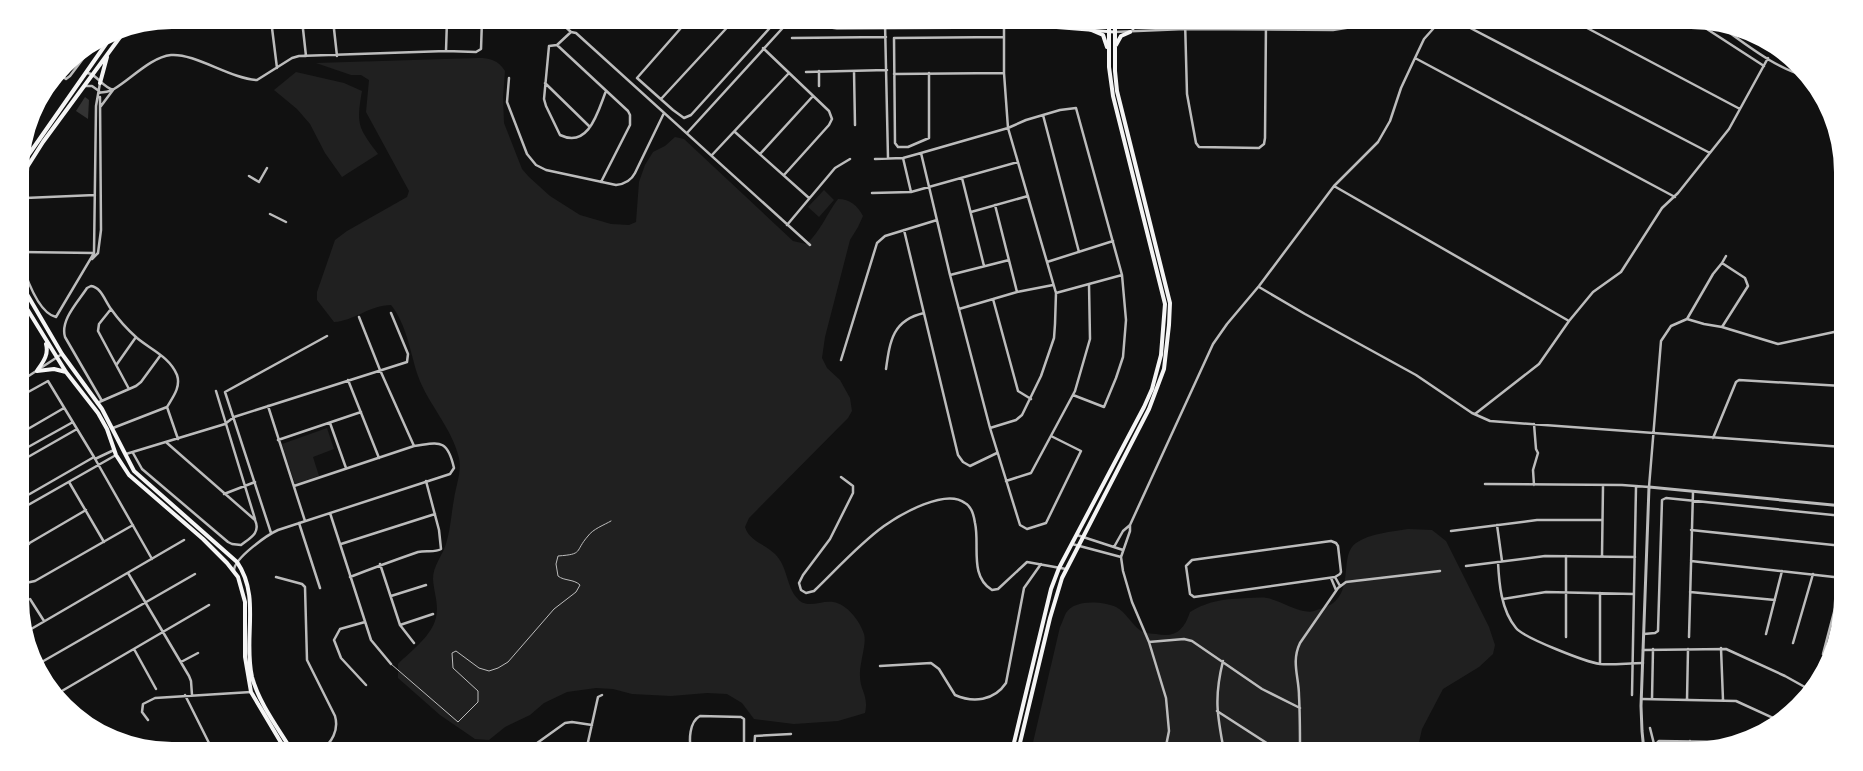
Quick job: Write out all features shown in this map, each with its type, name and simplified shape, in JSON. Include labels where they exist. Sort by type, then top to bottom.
[{"type":"main road","points":[[1014,742],[1051,589],[1059,568],[1144,407],[1157,372],[1164,325],[1165,304],[1113,96],[1109,54],[1104,37],[1093,29]]},
{"type":"main road","points":[[1109,54],[1112,29]]},
{"type":"main road","points":[[1020,742],[1050,618],[1066,569],[1156,394],[1164,369],[1170,303],[1118,91],[1112,29]]},
{"type":"main road","points":[[1115,50],[1119,39],[1131,30]]},
{"type":"main road","points":[[29,164],[118,40]]},
{"type":"main road","points":[[30,152],[105,45]]},
{"type":"main road","points":[[100,83],[109,52]]},
{"type":"main road","points":[[29,298],[62,354],[113,428],[134,471],[237,562],[246,579],[249,590],[251,618],[249,657],[256,690],[287,742]]},
{"type":"main road","points":[[29,313],[66,372],[98,413],[107,429],[116,455],[129,475],[203,539],[238,577],[245,602],[245,657],[252,692],[281,742]]},
{"type":"main road","points":[[37,371],[46,359],[47,346],[44,338]]},
{"type":"main road","points":[[37,371],[54,369],[66,372]]},
{"type":"street","points":[[272,29],[277,68]]},
{"type":"street","points":[[303,29],[306,56]]},
{"type":"street","points":[[334,29],[337,56]]},
{"type":"street","points":[[446,51],[447,29]]},
{"type":"street","points":[[101,106],[113,90],[136,73],[170,56],[182,56],[255,80],[260,79],[292,58],[306,56],[479,51],[482,29]]},
{"type":"street","points":[[568,29],[576,33],[810,245]]},
{"type":"street","points":[[680,29],[637,78],[682,117],[689,117],[769,29]]},
{"type":"street","points":[[661,99],[726,29]]},
{"type":"street","points":[[687,133],[781,29]]},
{"type":"street","points":[[885,29],[888,158]]},
{"type":"street","points":[[990,428],[1016,420],[1022,415],[1031,399],[1054,338],[1056,293],[1008,128],[1004,73],[1004,29]]},
{"type":"street","points":[[1112,29],[1339,29]]},
{"type":"street","points":[[1185,29],[1187,94],[1196,144],[1199,147],[1259,148],[1264,144],[1265,138],[1266,30]]},
{"type":"street","points":[[1114,547],[1123,532],[1130,525],[1213,344],[1334,186],[1370,152],[1385,132],[1401,88],[1424,39],[1433,29]]},
{"type":"street","points":[[1472,29],[1710,153]]},
{"type":"street","points":[[1589,29],[1740,109]]},
{"type":"street","points":[[1708,30],[1764,66]]},
{"type":"street","points":[[571,32],[557,45],[549,46],[545,83],[546,106],[560,135],[572,138],[578,138],[583,135],[590,127],[606,91]]},
{"type":"street","points":[[764,34],[771,40]]},
{"type":"street","points":[[1734,35],[1768,58],[1791,70]]},
{"type":"street","points":[[792,38],[886,37]]},
{"type":"street","points":[[929,73],[930,135],[928,140],[904,148],[898,147],[895,143],[894,38],[1004,37]]},
{"type":"street","points":[[760,39],[767,45]]},
{"type":"street","points":[[557,45],[628,111],[630,125],[601,182]]},
{"type":"street","points":[[763,48],[830,114],[831,122],[784,176]]},
{"type":"street","points":[[1415,58],[1675,197]]},
{"type":"street","points":[[1475,414],[1539,364],[1569,321],[1593,292],[1621,272],[1662,208],[1675,197],[1729,129],[1768,58]]},
{"type":"street","points":[[64,77],[66,79],[80,62]]},
{"type":"street","points":[[806,72],[887,70]]},
{"type":"street","points":[[854,71],[855,125]]},
{"type":"street","points":[[819,72],[819,86]]},
{"type":"street","points":[[85,73],[93,74],[106,88],[113,90]]},
{"type":"street","points":[[712,156],[789,73]]},
{"type":"street","points":[[894,74],[1004,73]]},
{"type":"street","points":[[509,78],[507,102],[527,154],[531,160],[546,170],[601,182],[621,184],[633,178],[664,113]]},
{"type":"street","points":[[96,253],[96,106],[100,83]]},
{"type":"street","points":[[545,83],[590,127]]},
{"type":"street","points":[[29,282],[34,294],[45,311],[56,317],[96,253],[101,225],[101,106],[99,93],[92,86],[85,86]]},
{"type":"street","points":[[99,93],[113,90]]},
{"type":"street","points":[[760,154],[813,96]]},
{"type":"street","points":[[875,158],[903,158],[1008,128],[1043,115],[1074,108],[1078,110],[1122,276],[1126,320],[1123,357],[1104,407],[1074,395]]},
{"type":"street","points":[[1043,115],[1079,252]]},
{"type":"street","points":[[735,132],[809,198]]},
{"type":"street","points":[[921,153],[950,275],[990,428],[1020,525],[1027,529],[1046,522],[1081,451],[1051,436]]},
{"type":"street","points":[[903,158],[911,192]]},
{"type":"street","points":[[786,225],[835,168],[850,159]]},
{"type":"street","points":[[872,194],[911,192],[1018,162]]},
{"type":"street","points":[[249,176],[259,182],[267,168]]},
{"type":"street","points":[[962,178],[984,266]]},
{"type":"street","points":[[1334,186],[1569,321]]},
{"type":"street","points":[[29,198],[95,195]]},
{"type":"street","points":[[971,212],[1028,196]]},
{"type":"street","points":[[995,205],[1018,292]]},
{"type":"street","points":[[270,214],[286,222]]},
{"type":"street","points":[[841,360],[877,243],[885,236],[937,220]]},
{"type":"street","points":[[904,230],[958,455],[963,462],[970,466],[981,459],[998,453]]},
{"type":"street","points":[[1047,262],[1113,242]]},
{"type":"street","points":[[29,252],[96,253]]},
{"type":"street","points":[[1643,742],[1643,650],[1649,487],[1661,341],[1671,326],[1687,319],[1708,282],[1726,256]]},
{"type":"street","points":[[950,275],[1009,260]]},
{"type":"street","points":[[1722,263],[1744,278],[1748,286],[1722,327]]},
{"type":"street","points":[[1056,293],[1122,276]]},
{"type":"street","points":[[1006,481],[1031,473],[1074,395],[1090,339],[1089,284]]},
{"type":"street","points":[[959,309],[1018,292],[1053,285]]},
{"type":"street","points":[[1259,286],[1305,314],[1416,375],[1475,414],[1490,421],[1834,446]]},
{"type":"street","points":[[102,401],[65,337],[63,330],[64,322],[87,288],[95,287],[111,309],[136,337],[160,355],[175,370],[178,386],[168,407],[178,440]]},
{"type":"street","points":[[992,299],[1018,391],[1031,399]]},
{"type":"street","points":[[111,309],[100,324],[98,331],[130,389]]},
{"type":"street","points":[[886,369],[888,349],[900,324],[910,316],[924,312]]},
{"type":"street","points":[[125,455],[178,440],[225,424],[234,417],[407,362],[408,354],[391,313]]},
{"type":"street","points":[[359,317],[414,446]]},
{"type":"street","points":[[1687,319],[1722,327],[1778,344],[1834,332]]},
{"type":"street","points":[[271,533],[225,392],[327,336]]},
{"type":"street","points":[[116,364],[136,337]]},
{"type":"street","points":[[29,376],[62,354]]},
{"type":"street","points":[[97,403],[130,389],[140,382],[160,355]]},
{"type":"street","points":[[348,380],[379,458]]},
{"type":"street","points":[[1713,438],[1736,382],[1739,380],[1834,386]]},
{"type":"street","points":[[29,392],[48,381],[95,458],[152,559]]},
{"type":"street","points":[[133,453],[142,469],[232,544],[241,545],[256,533],[258,529],[216,391]]},
{"type":"street","points":[[268,406],[305,521]]},
{"type":"street","points":[[113,428],[168,407]]},
{"type":"street","points":[[29,428],[64,408]]},
{"type":"street","points":[[278,440],[361,412]]},
{"type":"street","points":[[29,447],[73,422]]},
{"type":"street","points":[[330,422],[346,469]]},
{"type":"street","points":[[1534,424],[1538,453],[1533,470],[1534,485]]},
{"type":"street","points":[[29,456],[77,428]]},
{"type":"street","points":[[167,443],[255,520]]},
{"type":"street","points":[[234,571],[233,567],[237,562],[271,533],[452,472],[454,468],[446,449],[437,443],[414,446],[294,486]]},
{"type":"street","points":[[29,495],[95,458],[114,450]]},
{"type":"street","points":[[29,504],[116,455]]},
{"type":"street","points":[[841,477],[853,486],[854,491],[830,539],[803,575],[800,590],[806,593],[814,591],[858,547],[885,525],[919,506],[941,499],[958,499],[967,503],[976,524],[978,572],[985,586],[992,590],[998,589],[1024,564],[1030,562],[1066,569]]},
{"type":"street","points":[[350,576],[424,550],[438,551],[441,549],[441,541],[426,481]]},
{"type":"street","points":[[69,482],[104,542]]},
{"type":"street","points":[[224,494],[255,482]]},
{"type":"street","points":[[1484,484],[1636,486],[1834,505]]},
{"type":"street","points":[[1602,556],[1603,486]]},
{"type":"street","points":[[1632,695],[1636,486]]},
{"type":"street","points":[[1689,636],[1693,492]]},
{"type":"street","points":[[1644,634],[1658,631],[1661,502],[1666,498],[1834,515]]},
{"type":"street","points":[[29,544],[86,510]]},
{"type":"street","points":[[330,513],[371,640],[391,664]]},
{"type":"street","points":[[341,544],[435,514]]},
{"type":"street","points":[[1451,531],[1546,520],[1602,520]]},
{"type":"street","points":[[300,523],[320,588]]},
{"type":"street","points":[[29,583],[133,525]]},
{"type":"street","points":[[1130,525],[1122,557],[1126,585],[1149,642],[1166,698],[1169,715],[1167,742]]},
{"type":"street","points":[[1497,525],[1502,561]]},
{"type":"street","points":[[1691,530],[1834,545]]},
{"type":"street","points":[[1076,535],[1123,550]]},
{"type":"street","points":[[31,629],[184,540]]},
{"type":"street","points":[[1331,541],[1338,546],[1340,563],[1340,574],[1331,578],[1194,596],[1190,594],[1186,566],[1192,560],[1331,541]]},
{"type":"street","points":[[1072,543],[1122,557]]},
{"type":"street","points":[[1466,566],[1546,556],[1635,557]]},
{"type":"street","points":[[1566,556],[1566,637]]},
{"type":"street","points":[[1691,561],[1834,577]]},
{"type":"street","points":[[227,563],[237,562]]},
{"type":"street","points":[[1498,562],[1499,581],[1503,599],[1511,621],[1521,632],[1579,658],[1600,664],[1643,663]]},
{"type":"street","points":[[380,564],[400,625],[414,643]]},
{"type":"street","points":[[880,666],[932,663],[939,669],[951,691],[960,697],[984,699],[997,694],[1006,684],[1024,588],[1041,564]]},
{"type":"street","points":[[1300,742],[1300,708],[1295,669],[1296,651],[1336,590],[1346,582],[1440,571]]},
{"type":"street","points":[[1766,634],[1782,571]]},
{"type":"street","points":[[128,573],[191,681],[192,695]]},
{"type":"street","points":[[42,662],[195,574]]},
{"type":"street","points":[[1794,643],[1812,574]]},
{"type":"street","points":[[276,576],[305,586],[307,656],[337,723],[330,742]]},
{"type":"street","points":[[1335,577],[1340,586]]},
{"type":"street","points":[[1331,578],[1336,590]]},
{"type":"street","points":[[391,596],[426,585]]},
{"type":"street","points":[[1503,599],[1546,592],[1634,594]]},
{"type":"street","points":[[1690,592],[1775,600]]},
{"type":"street","points":[[1600,593],[1600,664]]},
{"type":"street","points":[[30,599],[44,621]]},
{"type":"street","points":[[62,691],[209,605]]},
{"type":"street","points":[[400,625],[433,614]]},
{"type":"street","points":[[1823,654],[1833,615]]},
{"type":"street","points":[[365,622],[340,629],[334,640],[341,658],[366,685]]},
{"type":"street","points":[[1149,642],[1184,639],[1192,641],[1262,689],[1300,708]]},
{"type":"street","points":[[1643,650],[1721,648],[1730,650],[1804,687]]},
{"type":"street","points":[[1721,648],[1722,700]]},
{"type":"street","points":[[134,649],[156,689]]},
{"type":"street","points":[[1652,699],[1653,649]]},
{"type":"street","points":[[1688,649],[1688,700]]},
{"type":"street","points":[[180,662],[198,653]]},
{"type":"street","points":[[1222,742],[1217,711],[1217,685],[1223,661]]},
{"type":"street","points":[[148,720],[142,712],[143,704],[163,696],[252,692]]},
{"type":"street","points":[[185,695],[208,742]]},
{"type":"street","points":[[588,742],[598,697],[602,695]]},
{"type":"street","points":[[1642,699],[1739,702],[1772,717]]},
{"type":"street","points":[[1217,711],[1266,742]]},
{"type":"street","points":[[690,742],[691,726],[695,719],[700,716],[741,717],[744,719],[744,742]]},
{"type":"street","points":[[539,742],[565,723],[572,722],[592,725]]},
{"type":"street","points":[[1650,728],[1654,742]]},
{"type":"street","points":[[755,742],[755,736],[791,734]]},
{"type":"street","points":[[1658,742],[1706,741]]},
{"type":"lane","points":[[391,664],[458,722],[478,702],[478,691],[453,668],[452,653],[456,651],[479,668],[489,670],[498,668],[508,662],[554,609],[576,592],[580,585],[558,576],[556,564],[558,556],[578,553],[590,534],[611,521]]},
{"type":"shaded area","points":[[478,58],[493,60],[500,64],[505,71],[504,123],[522,169],[550,196],[580,215],[611,224],[629,225],[636,222],[639,182],[645,165],[653,152],[665,146],[675,137],[684,139],[793,241],[806,244],[819,229],[838,199],[850,202],[861,212],[863,216],[850,240],[825,337],[822,358],[827,368],[840,380],[850,398],[852,411],[848,418],[749,518],[745,527],[750,536],[779,559],[793,593],[801,602],[809,604],[838,603],[852,614],[859,624],[865,638],[860,676],[866,702],[865,713],[838,721],[794,724],[754,719],[742,703],[727,694],[707,693],[671,696],[632,694],[613,689],[596,688],[567,692],[544,703],[530,715],[505,727],[489,740],[475,739],[440,715],[398,678],[398,664],[424,639],[435,621],[437,605],[433,574],[448,538],[460,463],[451,436],[422,386],[401,321],[391,305],[334,322],[317,300],[317,292],[335,240],[347,231],[407,197],[409,191],[366,112],[369,80],[361,75],[351,75],[316,63]]},
{"type":"shaded area","points":[[296,72],[344,83],[362,91],[359,111],[360,125],[366,138],[378,154],[342,177],[325,153],[310,124],[297,109],[274,90]]},
{"type":"shaded area","points":[[85,97],[89,100],[88,119],[76,111]]},
{"type":"shaded area","points":[[824,190],[834,200],[819,217],[808,207]]},
{"type":"shaded area","points":[[327,428],[334,449],[313,457],[319,476],[295,484],[282,444]]},
{"type":"shaded area","points":[[1408,529],[1432,530],[1446,541],[1489,627],[1495,645],[1493,654],[1479,667],[1443,689],[1422,729],[1419,742],[1033,742],[1060,627],[1066,613],[1075,605],[1089,602],[1104,603],[1116,607],[1141,631],[1163,635],[1174,634],[1182,628],[1190,612],[1204,605],[1225,600],[1267,598],[1303,611],[1314,611],[1332,604],[1339,597],[1345,581],[1348,555],[1351,548],[1362,540],[1388,532]]}]
